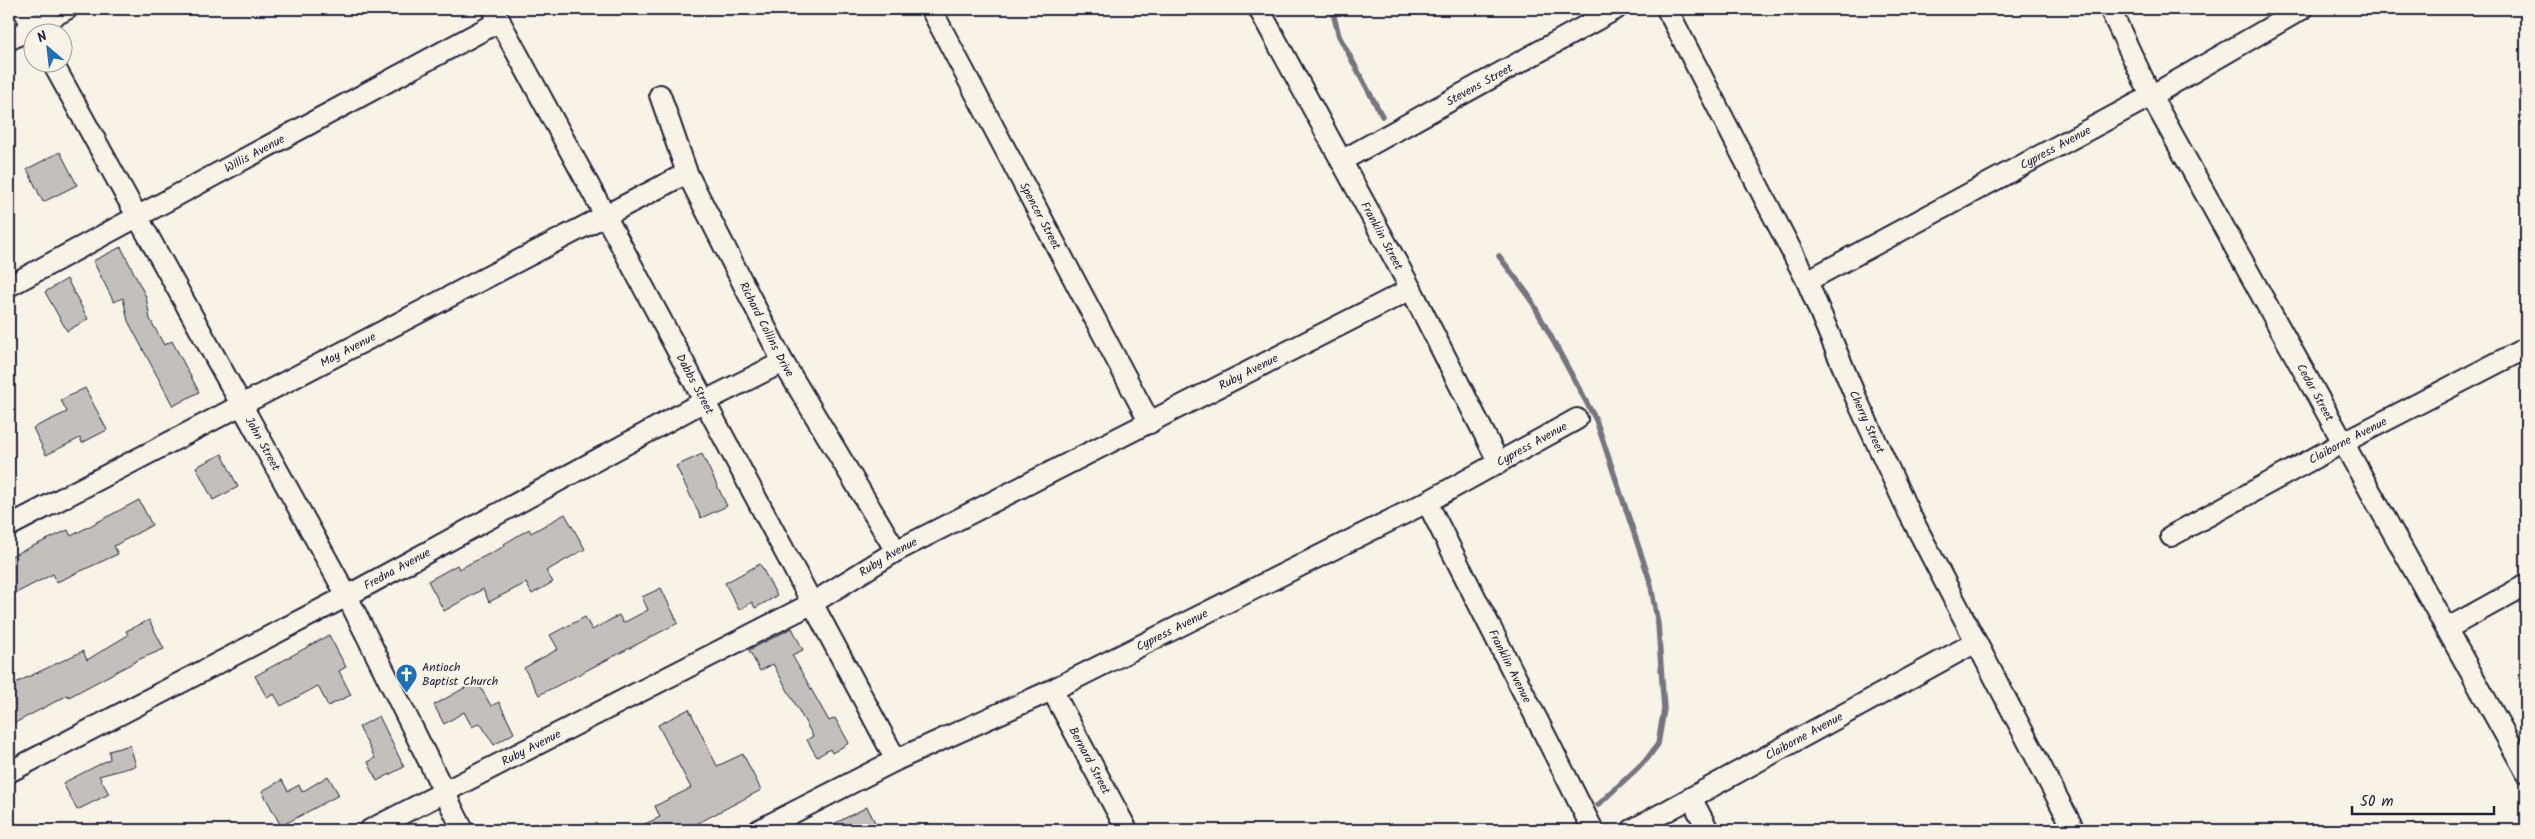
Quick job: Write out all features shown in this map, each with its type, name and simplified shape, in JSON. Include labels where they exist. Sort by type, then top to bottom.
[{"type":"street","points":[[23,9],[30,22]]},
{"type":"street","points":[[47,22],[67,9]]},
{"type":"street","name":"Spencer Street","points":[[931,9],[1150,423]]},
{"type":"street","name":"Franklin Street","points":[[1259,9],[1411,289],[1499,463]]},
{"type":"street","name":"Stevens Street","points":[[1342,161],[1616,9]]},
{"type":"street","name":"Cherry Street","points":[[1667,9],[1807,281],[1882,456],[2074,830]]},
{"type":"street","name":"Cedar Street","points":[[2110,9],[2151,96],[2448,628],[2526,772]]},
{"type":"street","name":"Cypress Avenue","points":[[1807,281],[2151,96],[2276,16],[2302,9]]},
{"type":"street","name":"Dabbs Street","points":[[496,15],[896,760]]},
{"type":"street","name":"Willis Avenue","points":[[9,286],[137,218],[496,15]]},
{"type":"street","points":[[9,40],[22,35]]},
{"type":"street","name":"John Street","points":[[57,72],[137,218],[243,404],[347,596],[463,830]]},
{"type":"street","name":"Richard Collins Drive","points":[[660,95],[688,172],[782,362],[896,551]]},
{"type":"street","name":"May Avenue","points":[[9,526],[606,217],[688,172]]},
{"type":"street","name":"Ruby Avenue","points":[[370,830],[812,604],[896,551],[1411,289]]},
{"type":"street","name":"Claiborne Avenue","points":[[2172,536],[2344,442],[2526,348]]},
{"type":"street","name":"Fredna Avenue","points":[[9,772],[347,596],[704,402],[782,362]]},
{"type":"street","name":"Cypress Avenue","points":[[759,830],[896,760],[1052,690],[1427,502],[1577,419]]},
{"type":"street","name":"Franklin Avenue","points":[[1427,502],[1593,830]]},
{"type":"street","points":[[2448,628],[2526,585]]},
{"type":"street","name":"Claiborne Avenue","points":[[1632,830],[1976,642]]},
{"type":"street","name":"Bernard Street","points":[[1052,690],[1127,830]]},
{"type":"street","points":[[1691,798],[1708,830]]},
{"type":"building","points":[[60,152],[77,185],[43,202],[27,169]]},
{"type":"building","points":[[121,247],[146,297],[150,319],[164,345],[172,341],[199,392],[173,406],[128,321],[123,298],[114,302],[93,261]]},
{"type":"building","points":[[67,279],[88,319],[67,331],[45,292]]},
{"type":"building","points":[[85,388],[107,430],[82,443],[80,438],[46,455],[33,428],[67,412],[61,400]]},
{"type":"building","points":[[222,454],[238,487],[213,500],[196,467]]},
{"type":"building","points":[[702,454],[727,506],[701,518],[676,466]]},
{"type":"building","points":[[139,500],[152,525],[114,546],[118,554],[57,582],[53,574],[14,594],[9,583],[9,557],[68,530],[71,536]]},
{"type":"building","points":[[565,514],[585,549],[546,571],[553,582],[532,594],[526,583],[489,602],[483,589],[444,611],[428,581],[457,565],[459,569],[505,546],[504,544],[529,529],[531,533]]},
{"type":"building","points":[[760,564],[777,596],[755,608],[752,602],[739,610],[725,583]]},
{"type":"building","points":[[661,588],[678,623],[539,695],[524,668],[558,649],[550,635],[585,617],[592,630],[619,615],[623,623],[648,610],[642,597]]},
{"type":"building","points":[[149,620],[164,649],[140,659],[69,697],[68,695],[9,726],[9,686],[83,651],[87,660],[128,635],[126,631]]},
{"type":"building","points":[[792,628],[803,650],[792,655],[829,721],[835,718],[849,743],[832,753],[830,749],[817,757],[807,740],[813,736],[773,664],[760,671],[749,650]]},
{"type":"building","points":[[329,635],[346,667],[339,671],[351,695],[328,706],[318,686],[281,706],[274,694],[267,698],[255,676]]},
{"type":"building","points":[[477,681],[491,706],[499,702],[514,733],[494,745],[480,723],[472,727],[464,712],[444,724],[434,705]]},
{"type":"building","points":[[689,709],[717,766],[743,754],[761,790],[685,830],[632,830],[660,817],[655,806],[691,788],[658,725]]},
{"type":"building","points":[[379,716],[404,767],[377,781],[368,762],[375,758],[359,727]]},
{"type":"building","points":[[130,745],[136,766],[99,776],[109,794],[77,810],[63,783],[110,759],[109,751]]},
{"type":"building","points":[[328,776],[339,795],[281,826],[262,791],[282,780],[288,791],[299,785],[302,792]]},
{"type":"building","points":[[867,807],[879,830],[822,830]]},
{"type":"waterway","points":[[1332,9],[1339,36],[1382,116]]},
{"type":"waterway","points":[[1499,256],[1529,296],[1596,420],[1650,581],[1658,624],[1664,709],[1658,744],[1647,759],[1598,805]]},
{"type":"waterway","points":[[1569,830],[1574,827]]},
{"type":"place","name":"Antioch Baptist Church","points":[[406,693]]}]
